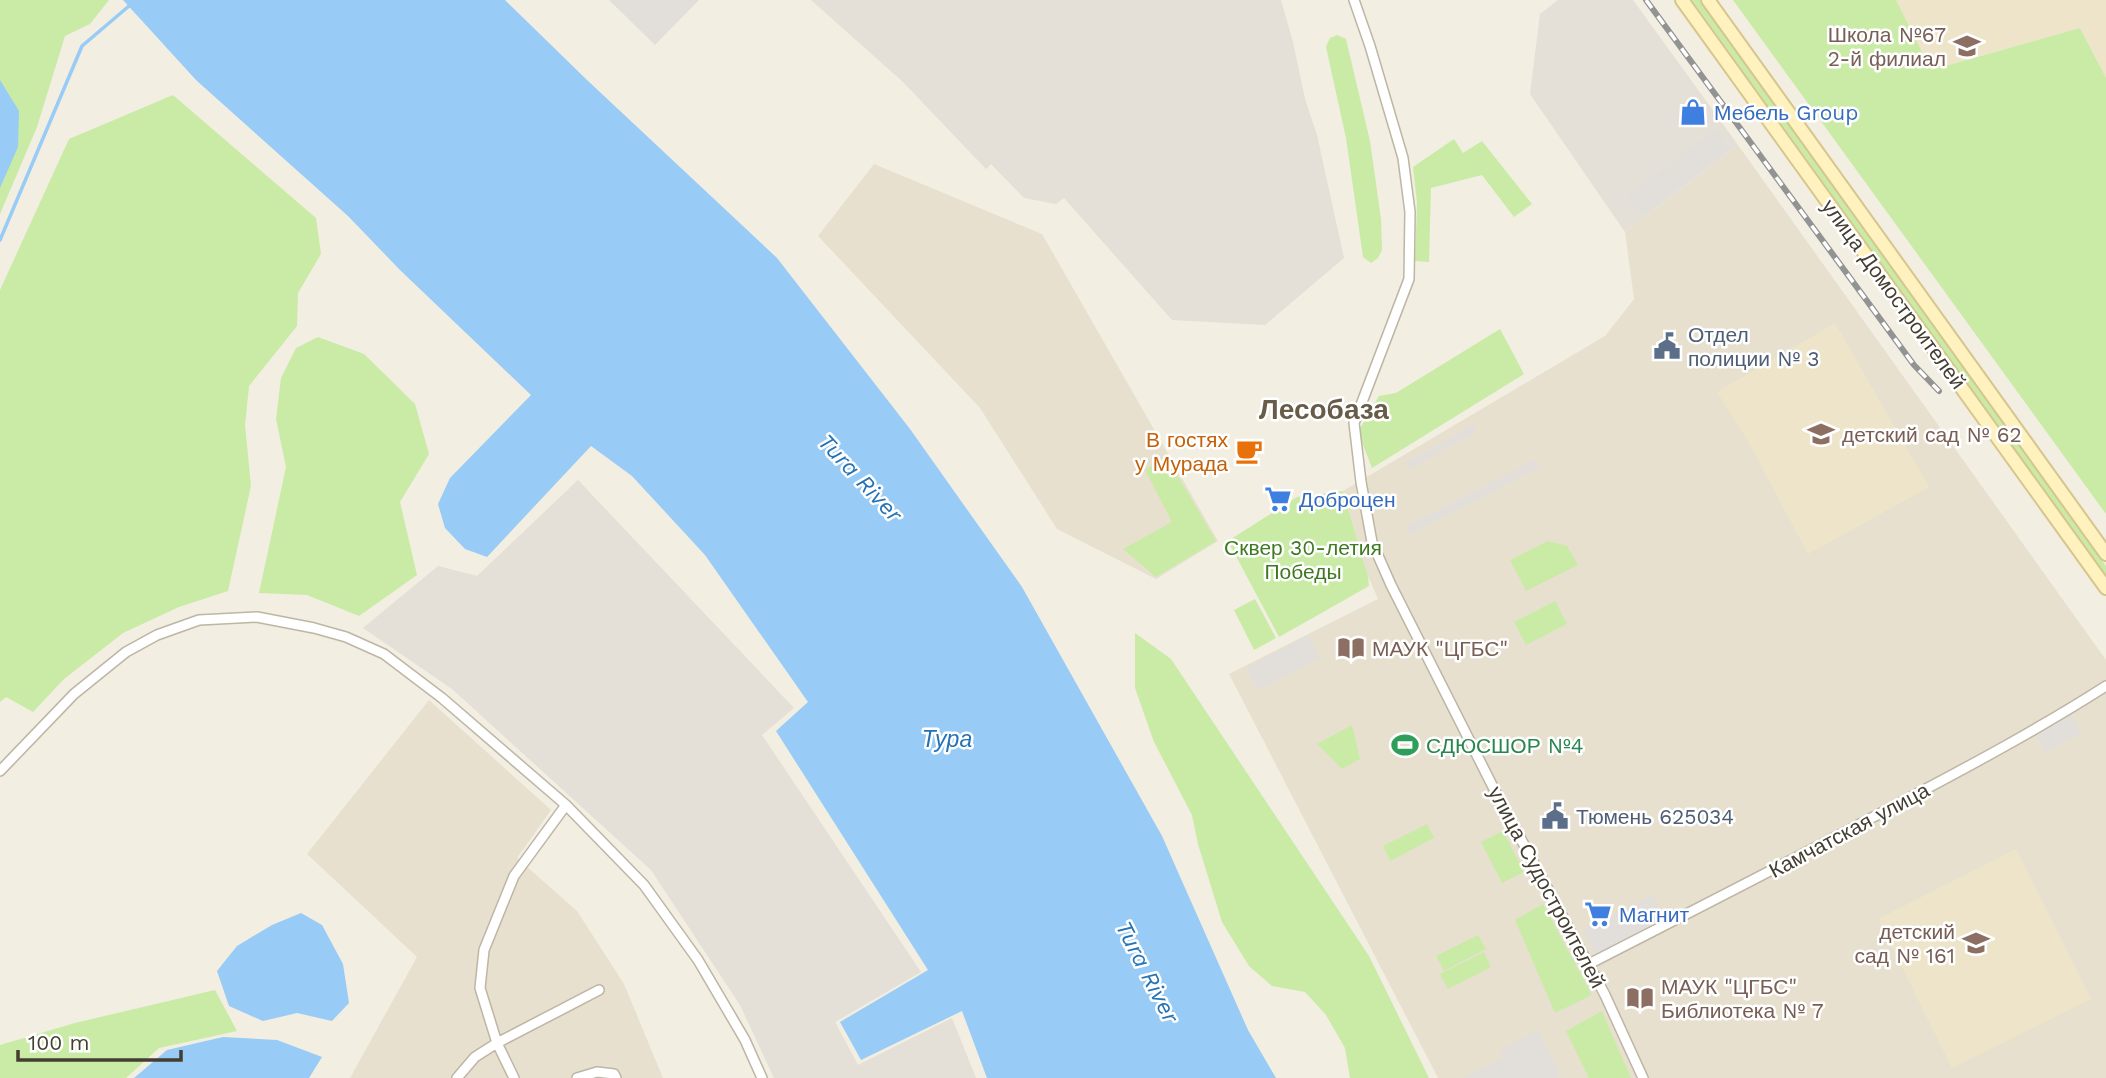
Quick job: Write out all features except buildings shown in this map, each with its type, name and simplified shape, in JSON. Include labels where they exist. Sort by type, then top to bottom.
[{"type":"main road","name":"улица Домостроителей","points":[[1682,0],[2106,588]]},
{"type":"main road","name":"улица Домостроителей","points":[[1708,0],[2106,554]]},
{"type":"street","name":"улица Судостроителей","points":[[1354,0],[1403,158],[1410,212],[1409,279],[1354,423],[1372,542],[1502,803],[1605,995],[1643,1078]]},
{"type":"street","points":[[0,771],[74,694],[126,652],[157,635],[199,620],[257,617],[346,637],[384,654],[442,698],[566,804],[644,886],[698,960],[745,1040],[762,1078]]},
{"type":"street","name":"Камчатская улица","points":[[1587,965],[1768,873],[1983,758],[2106,686]]},
{"type":"street","points":[[514,1078],[497,1042],[480,988],[484,950],[514,876],[566,804]]},
{"type":"street","points":[[457,1078],[475,1057],[497,1042],[599,990]]},
{"type":"street","points":[[577,1078],[597,1072],[615,1076]]},
{"type":"shaded area","points":[[609,0],[699,0],[655,45]]},
{"type":"shaded area","points":[[811,0],[1281,0],[1305,99],[1317,135],[1344,258],[1265,325],[1172,320],[1064,198],[1056,204],[1024,198],[991,164],[986,169],[903,82]]},
{"type":"shaded area","points":[[1558,0],[1633,0],[1738,145],[1625,232],[1530,94],[1540,14]]},
{"type":"shaded area","name":"Школа №67 2-й филиал","points":[[1896,0],[2106,0],[2106,78],[2080,28],[1930,70]]},
{"type":"shaded area","points":[[1715,130],[1730,149],[1642,216],[1628,196]]},
{"type":"shaded area","points":[[1738,145],[2106,660],[2106,1078],[1438,1078],[1229,674],[1378,599],[1368,576],[1343,491],[1605,336],[1634,299],[1625,232]]},
{"type":"shaded area","points":[[874,164],[1042,234],[1218,541],[1156,579],[1057,529],[980,408],[818,236]]},
{"type":"shaded area","name":"детский сад № 62","points":[[1835,323],[1929,487],[1808,554],[1748,441],[1717,392]]},
{"type":"shaded area","points":[[1473,425],[1477,432],[1408,470],[1405,463]]},
{"type":"shaded area","points":[[1536,459],[1540,467],[1409,535],[1405,527]]},
{"type":"shaded area","points":[[578,480],[794,708],[762,735],[921,972],[835,1022],[858,1065],[952,1018],[976,1078],[774,1078],[740,1005],[651,870],[452,689],[363,628],[438,566],[477,576]]},
{"type":"shaded area","points":[[1308,635],[1320,658],[1258,691],[1246,668]]},
{"type":"shaded area","points":[[429,700],[551,810],[517,858],[577,911],[624,984],[663,1078],[350,1078],[417,957],[307,854]]},
{"type":"shaded area","points":[[2071,714],[2081,733],[2046,752],[2035,734]]},
{"type":"shaded area","name":"детский сад № 161","points":[[2016,849],[2091,999],[1952,1068],[1878,919]]},
{"type":"shaded area","points":[[1652,895],[1666,922],[1598,958],[1583,931]]},
{"type":"shaded area","points":[[1538,1030],[1561,1075],[1555,1078],[1464,1078],[1503,1057],[1500,1050]]},
{"type":"green space","points":[[0,0],[109,0],[90,24],[65,36],[37,127],[0,214]]},
{"type":"green space","points":[[1692,0],[1700,0],[2106,566],[2106,576]]},
{"type":"green space","points":[[1733,0],[1896,0],[1931,70],[2080,28],[2106,78],[2106,514]]},
{"type":"green space","points":[[1337,35],[1346,39],[1370,141],[1381,219],[1382,250],[1378,258],[1371,263],[1363,257],[1346,138],[1326,47],[1330,38]]},
{"type":"green space","points":[[173,95],[316,218],[321,254],[298,293],[297,326],[249,386],[245,425],[251,486],[228,591],[179,607],[123,633],[64,679],[33,712],[6,697],[0,702],[0,290],[69,139]]},
{"type":"green space","points":[[1454,139],[1463,153],[1482,141],[1532,204],[1514,217],[1482,175],[1431,188],[1429,262],[1415,261],[1417,203],[1413,167]]},
{"type":"green space","points":[[1500,329],[1524,374],[1372,468],[1358,432],[1379,396],[1396,393]]},
{"type":"green space","points":[[318,337],[364,354],[415,404],[429,454],[400,502],[417,575],[359,616],[307,595],[259,593],[286,467],[276,419],[281,378],[296,348]]},
{"type":"green space","points":[[1166,456],[1216,541],[1156,577],[1123,549],[1172,522],[1145,470]]},
{"type":"green space","name":"Сквер 30-летия Победы","points":[[1343,491],[1369,586],[1279,637],[1228,541],[1297,497]]},
{"type":"green space","points":[[1548,541],[1567,546],[1578,565],[1526,591],[1510,560]]},
{"type":"green space","points":[[1255,599],[1276,638],[1254,650],[1234,610]]},
{"type":"green space","points":[[1555,601],[1567,624],[1526,645],[1514,622]]},
{"type":"green space","points":[[1135,633],[1171,659],[1369,956],[1429,1078],[1350,1078],[1345,1048],[1326,1015],[1305,992],[1272,986],[1249,966],[1222,922],[1192,815],[1154,742],[1135,688]]},
{"type":"green space","points":[[1352,725],[1360,759],[1342,769],[1317,744]]},
{"type":"green space","points":[[1427,824],[1434,838],[1390,861],[1383,846]]},
{"type":"green space","points":[[1503,831],[1524,872],[1502,883],[1481,842]]},
{"type":"green space","points":[[1543,904],[1592,995],[1555,1013],[1515,920]]},
{"type":"green space","points":[[1478,935],[1486,949],[1444,971],[1436,956]]},
{"type":"green space","points":[[1484,952],[1491,967],[1448,989],[1440,974]]},
{"type":"green space","points":[[215,990],[237,1031],[159,1048],[126,1078],[0,1078],[0,1045],[75,1023]]},
{"type":"green space","points":[[1602,1011],[1631,1078],[1589,1078],[1566,1031]]},
{"type":"water","name":"Тура","points":[[123,0],[505,0],[777,258],[910,429],[1022,587],[1162,836],[1248,1030],[1276,1078],[987,1078],[962,1011],[861,1060],[840,1022],[928,970],[776,731],[808,702],[705,555],[632,476],[591,446],[487,557],[465,549],[445,528],[438,504],[450,478],[531,395],[400,270],[348,216],[196,80]]},
{"type":"water","points":[[0,80],[19,111],[18,147],[0,188]]},
{"type":"water","points":[[301,913],[322,925],[343,964],[349,1003],[332,1021],[297,1013],[263,1021],[229,1006],[217,971],[237,946],[272,925]]},
{"type":"water","points":[[223,1037],[277,1040],[322,1057],[309,1078],[134,1078],[167,1050]]},
{"type":"waterway","points":[[0,240],[82,46],[129,6]]},
{"type":"railway","points":[[1646,0],[1914,365],[1939,391]]},
{"type":"place","name":"Школа №67 2-й филиал","points":[[1967,46]]},
{"type":"place","name":"Мебель Group","points":[[1693,112]]},
{"type":"place","name":"Отдел полиции № 3","points":[[1667,346]]},
{"type":"place","name":"детский сад № 62","points":[[1821,434]]},
{"type":"place","name":"В гостях у Мурада","points":[[1249,451]]},
{"type":"place","name":"Доброцен","points":[[1278,499]]},
{"type":"place","name":"МАУК \"ЦГБС\"","points":[[1351,648]]},
{"type":"place","name":"СДЮСШОР №4","points":[[1405,745]]},
{"type":"place","name":"Тюмень 625034","points":[[1555,816]]},
{"type":"place","name":"Магнит","points":[[1598,914]]},
{"type":"place","name":"детский сад № 161","points":[[1976,943]]},
{"type":"place","name":"МАУК \"ЦГБС\" Библиотека № 7","points":[[1640,998]]},
{"type":"district","name":"Лесобаза","points":[[1324,409]]},
{"type":"water label","name":"Tura River","points":[[860,478]]},
{"type":"water label","name":"Tura River","points":[[1147,972]]}]
